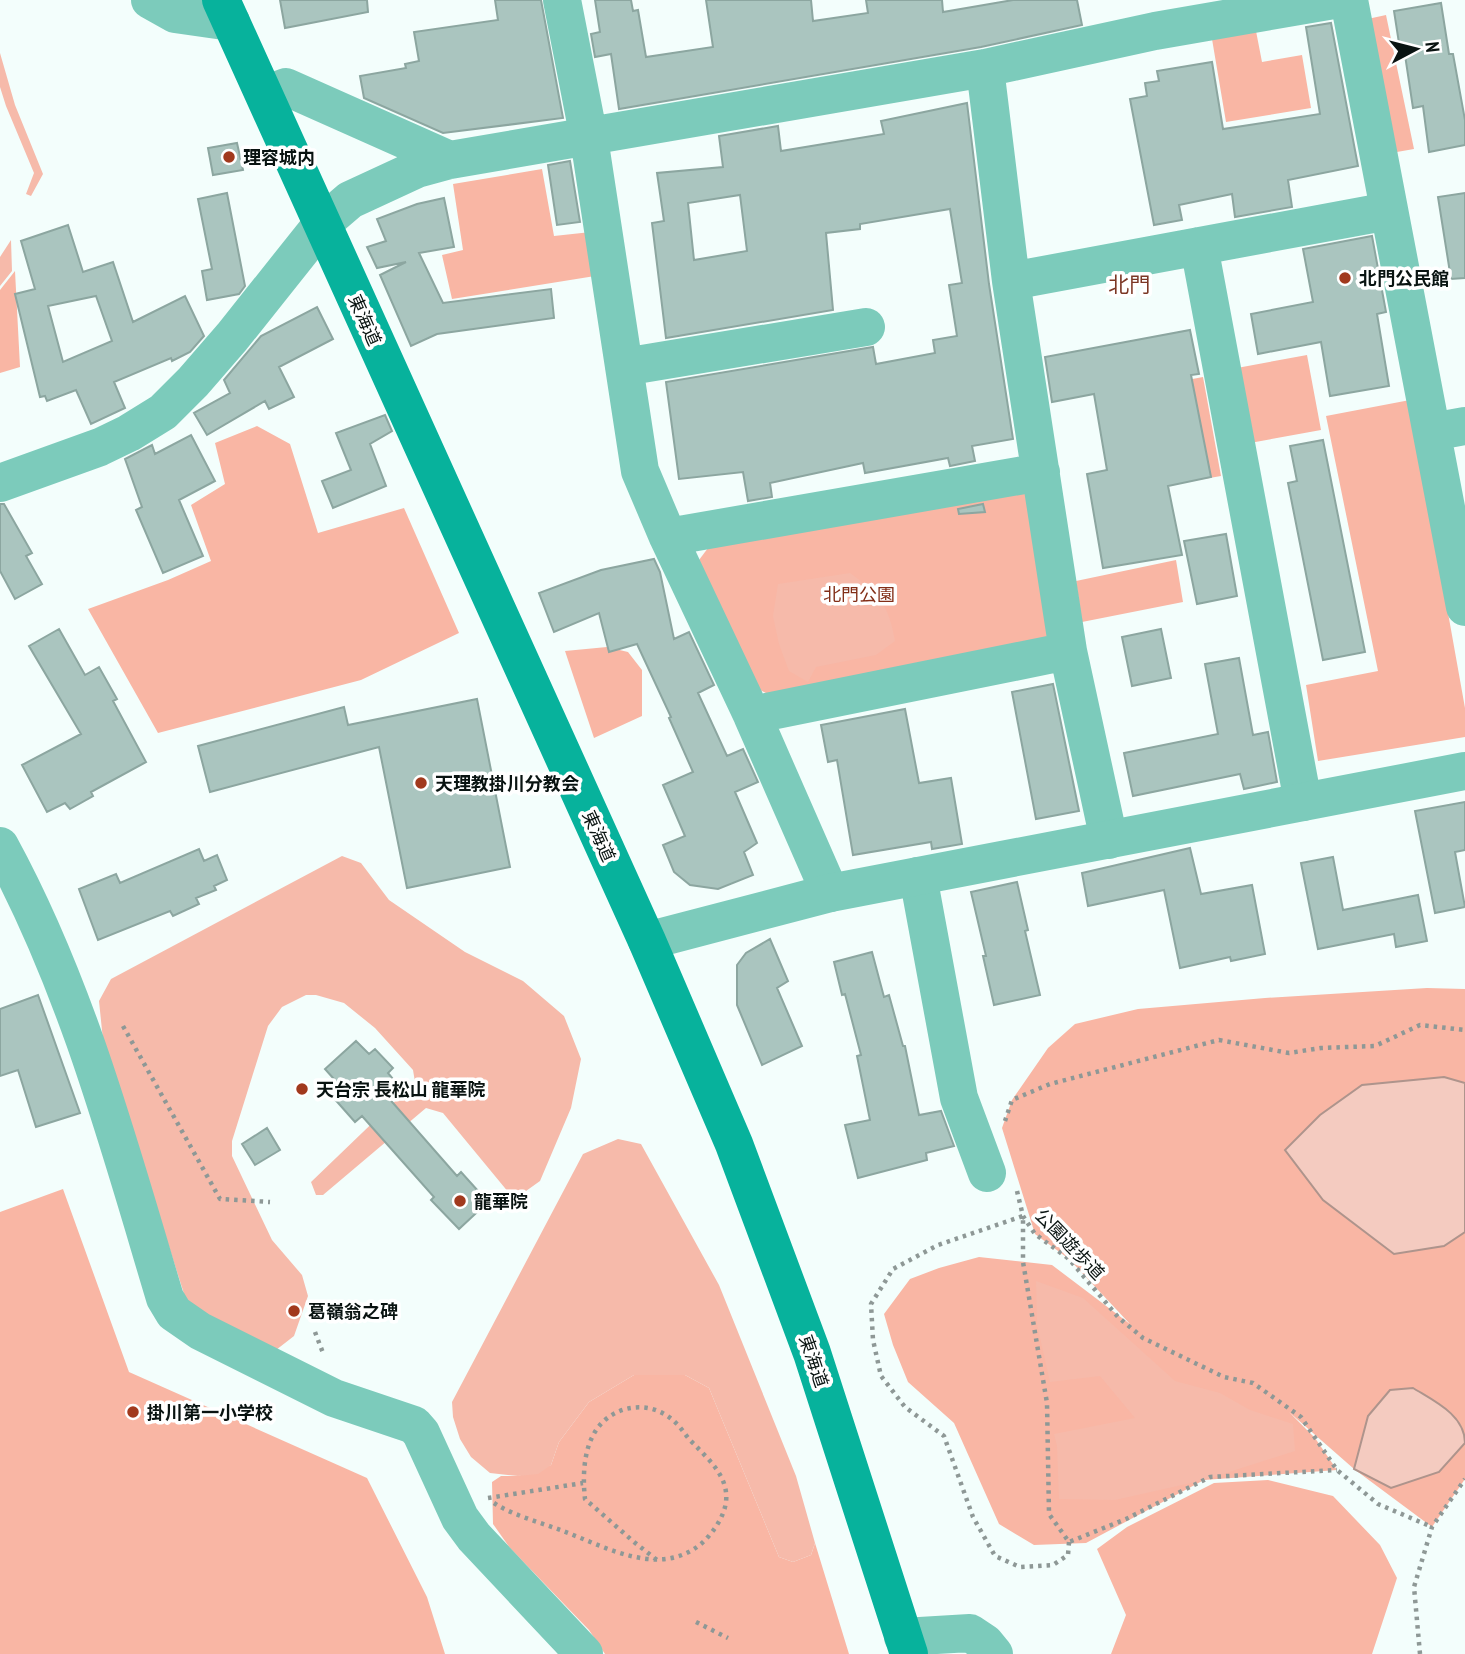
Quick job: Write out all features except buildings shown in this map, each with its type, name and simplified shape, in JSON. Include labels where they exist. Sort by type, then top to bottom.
[{"type":"main road","name":"東海道","points":[[226,11],[647,941],[734,1144],[812,1353],[906,1646]]},
{"type":"street","points":[[150,0],[175,14],[226,11]]},
{"type":"street","points":[[562,0],[589,138],[640,471],[830,893]]},
{"type":"street","points":[[0,483],[100,447],[130,433],[163,412],[232,337],[322,224],[350,201],[417,169],[450,160],[985,68],[1152,15],[1334,0]]},
{"type":"street","points":[[1349,0],[1389,211],[1448,429],[1465,607]]},
{"type":"street","points":[[985,68],[1011,281],[1068,651],[1109,840]]},
{"type":"street","points":[[265,95],[286,87],[450,160]]},
{"type":"street","points":[[1011,281],[1389,211]]},
{"type":"street","points":[[1199,246],[1303,802]]},
{"type":"street","points":[[624,367],[866,327]]},
{"type":"street","points":[[668,537],[1041,472]]},
{"type":"street","points":[[752,715],[1068,651]]},
{"type":"street","points":[[647,941],[830,893],[1465,771]]},
{"type":"street","points":[[6,869],[78,1024],[110,1112],[164,1298],[174,1313],[200,1331],[334,1398],[414,1425],[421,1433],[460,1518],[474,1537],[584,1654]]},
{"type":"street","points":[[918,876],[959,1098],[1000,1175]]},
{"type":"street","points":[[906,1646],[970,1633],[985,1643],[994,1654]]},
{"type":"path","points":[[1003,1128],[1012,1100],[1049,1084],[1219,1041],[1289,1053],[1321,1048],[1374,1046],[1420,1025],[1465,1030]]},
{"type":"path","points":[[123,1026],[220,1199],[270,1202]]},
{"type":"path","name":"公園遊歩道","points":[[1000,1175],[1035,1234],[1069,1259],[1118,1317],[1143,1338],[1224,1377],[1253,1383],[1301,1417],[1336,1470],[1378,1504],[1432,1527]]},
{"type":"path","points":[[1023,1216],[1023,1262],[1047,1403],[1049,1514],[1069,1542],[1068,1555],[1052,1565],[1020,1567],[995,1556],[973,1517],[943,1436],[905,1407],[881,1377],[873,1340],[871,1304],[893,1269],[938,1245],[1023,1216]]},
{"type":"path","points":[[583,1483],[485,1497],[506,1511],[620,1555],[657,1560],[690,1553],[708,1538],[720,1520],[726,1501],[722,1478],[716,1466],[685,1435],[677,1423],[646,1407],[631,1407],[615,1412],[602,1422],[591,1437],[583,1483],[585,1499],[657,1560]]},
{"type":"path","points":[[1069,1542],[1126,1519],[1210,1477],[1336,1470]]},
{"type":"path","points":[[1420,1654],[1414,1587],[1432,1527],[1465,1479]]},
{"type":"path","points":[[696,1622],[728,1638]]},
{"type":"green space","points":[[1386,15],[1414,149],[1391,153],[1363,20]]},
{"type":"green space","points":[[1256,31],[1262,62],[1302,55],[1311,108],[1226,122],[1212,39]]},
{"type":"green space","points":[[0,53],[15,105],[43,174],[31,196],[26,194],[34,173],[0,87]]},
{"type":"green space","points":[[542,169],[554,236],[591,232],[595,276],[452,299],[442,255],[463,250],[453,184]]},
{"type":"green space","points":[[11,240],[12,271],[0,286],[0,257]]},
{"type":"green space","points":[[15,271],[20,367],[0,373],[0,290]]},
{"type":"green space","points":[[1307,355],[1321,430],[1250,443],[1237,368]]},
{"type":"green space","points":[[1203,377],[1221,476],[1152,488],[1134,390]]},
{"type":"green space","points":[[1410,400],[1465,708],[1465,737],[1318,761],[1306,685],[1378,671],[1326,416]]},
{"type":"green space","points":[[257,426],[290,444],[318,533],[404,508],[459,633],[361,680],[158,733],[88,609],[211,561],[191,505],[225,484],[215,443]]},
{"type":"green space","name":"北門公園","points":[[1016,486],[1031,496],[1055,631],[1047,644],[768,694],[758,689],[699,560],[711,544]]},
{"type":"green space","points":[[1176,560],[1183,602],[1082,622],[1076,581]]},
{"type":"green space","points":[[850,573],[881,601],[890,618],[895,641],[876,655],[816,667],[808,682],[789,671],[779,644],[773,616],[778,584]]},
{"type":"green space","points":[[607,647],[628,652],[642,670],[642,716],[594,738],[565,651]]},
{"type":"green space","points":[[342,856],[361,863],[389,900],[465,952],[523,981],[564,1016],[581,1059],[571,1108],[540,1181],[526,1191],[509,1193],[443,1113],[426,1108],[323,1195],[316,1195],[311,1182],[415,1082],[413,1070],[375,1028],[344,1003],[306,995],[282,1007],[268,1026],[232,1141],[232,1156],[272,1240],[302,1275],[308,1296],[294,1336],[276,1350],[208,1320],[186,1300],[103,1040],[99,1001],[111,979]]},
{"type":"green space","points":[[1427,988],[1465,989],[1465,1479],[1432,1527],[1354,1469],[1289,1412],[1315,1438],[1337,1470],[1204,1480],[1086,1543],[1034,1545],[999,1524],[954,1423],[908,1382],[884,1314],[910,1279],[979,1257],[1052,1265],[1130,1324],[1069,1259],[1035,1234],[1002,1128],[1012,1100],[1048,1048],[1075,1024],[1138,1009]]},
{"type":"green space","points":[[618,1139],[641,1144],[719,1285],[796,1476],[815,1543],[811,1555],[793,1562],[779,1557],[709,1388],[685,1375],[634,1375],[589,1402],[559,1442],[551,1465],[538,1474],[518,1476],[490,1473],[471,1457],[460,1439],[453,1417],[452,1402],[583,1154]]},
{"type":"green space","name":"掛川第一小学校","points":[[63,1189],[129,1372],[367,1478],[427,1597],[445,1654],[0,1654],[0,1212]]},
{"type":"green space","points":[[1036,1281],[1083,1298],[1175,1381],[1220,1393],[1250,1410],[1293,1424],[1295,1451],[1204,1480],[1115,1500],[1059,1499],[1054,1434],[1135,1418],[1100,1376],[1050,1382],[1037,1324]]},
{"type":"green space","points":[[634,1375],[685,1375],[709,1388],[779,1557],[793,1562],[811,1555],[815,1543],[849,1654],[605,1654],[589,1630],[510,1548],[493,1524],[492,1482],[501,1476],[518,1476],[551,1465],[559,1442],[589,1402]]},
{"type":"green space","points":[[1268,1480],[1333,1496],[1380,1545],[1397,1578],[1372,1654],[1111,1654],[1126,1615],[1097,1549],[1127,1527],[1214,1483]]},
{"type":"shaded area","points":[[1444,1077],[1465,1083],[1465,1232],[1444,1246],[1394,1254],[1323,1200],[1285,1150],[1320,1115],[1362,1085]]},
{"type":"shaded area","points":[[1413,1388],[1454,1417],[1464,1433],[1465,1443],[1439,1472],[1391,1488],[1354,1469],[1368,1416],[1390,1390]]},
{"type":"place","name":"理容城内","points":[[229,157]]},
{"type":"place","name":"北門公民館","points":[[1345,278]]},
{"type":"place","name":"天理教掛川分教会","points":[[421,783]]},
{"type":"place","name":"天台宗 長松山 龍華院","points":[[302,1089]]},
{"type":"place","name":"龍華院","points":[[460,1201]]},
{"type":"place","name":"葛嶺翁之碑","points":[[294,1311]]},
{"type":"place","name":"掛川第一小学校","points":[[133,1412]]},
{"type":"district","name":"北門","points":[[1129,284]]}]
